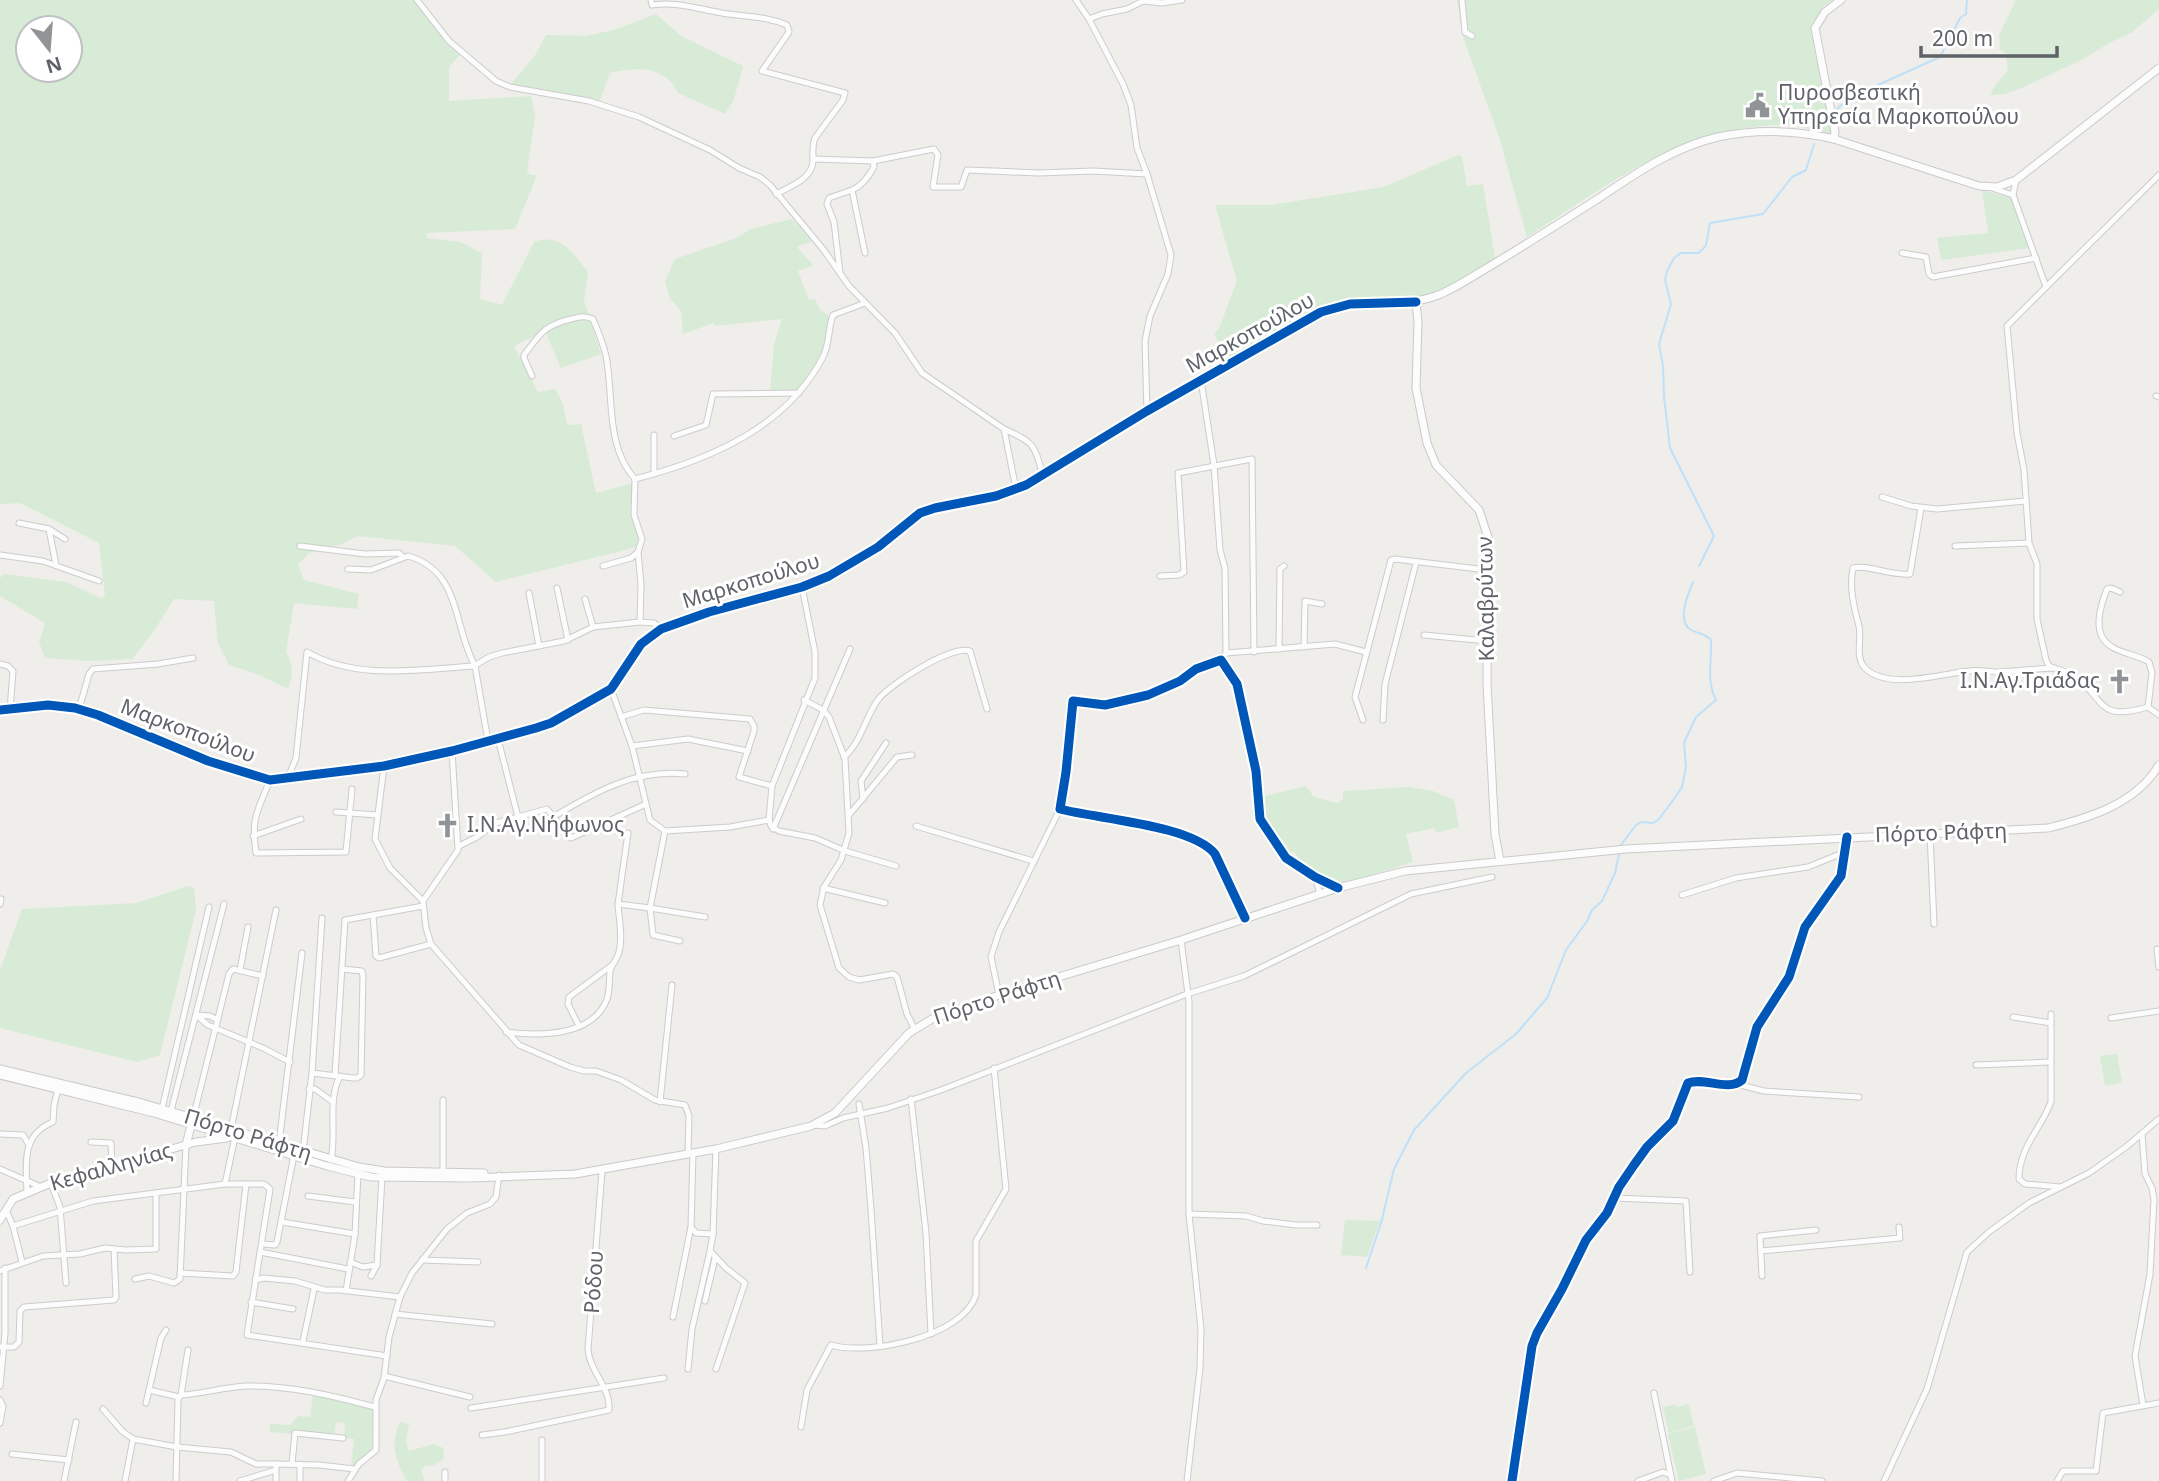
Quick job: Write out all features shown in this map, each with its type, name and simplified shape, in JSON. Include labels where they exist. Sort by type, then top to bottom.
[{"type":"main road","points":[[1834,139],[1835,132],[1815,28],[1825,12],[1841,0]]},
{"type":"main road","points":[[1992,188],[2016,180],[2159,68]]},
{"type":"main road","name":"Μαρκοπούλου","points":[[0,710],[48,705],[79,709],[208,761],[270,780],[384,766],[453,751],[551,723],[611,689],[641,644],[661,629],[709,612],[802,587],[855,562],[920,513],[996,496],[1042,476],[1201,379],[1321,312],[1350,304],[1416,302],[1460,285],[1652,163],[1700,143],[1743,133],[1787,131],[1834,139],[1992,188]]},
{"type":"main road","name":"Καλαβρύτων","points":[[1416,302],[1416,388],[1427,443],[1436,465],[1479,510],[1488,537],[1487,641],[1497,859]]},
{"type":"main road","name":"Πόρτο Ράφτη","points":[[0,1075],[230,1129],[331,1160],[377,1170],[556,1176],[602,1171],[716,1149],[814,1125],[837,1111],[914,1028],[941,1015],[1413,864],[1497,859],[1553,852],[2035,830],[2060,825],[2128,798],[2143,786],[2159,765]]},
{"type":"main road","name":"Πόρτο Ράφτη","points":[[1361,881],[1413,869],[1482,863],[1497,859]]},
{"type":"main road","name":"Πόρτο Ράφτη","points":[[0,1069],[171,1111],[235,1138],[358,1174],[382,1178],[471,1178],[499,1175]]},
{"type":"main road","points":[[186,1145],[192,1121]]},
{"type":"main road","name":"Κεφαλληνίας","points":[[0,1220],[11,1200],[51,1183],[196,1142],[235,1138]]},
{"type":"street","points":[[417,0],[449,41],[496,81],[510,88],[589,102],[657,125],[760,177],[865,303],[895,333],[922,373],[1004,429],[1030,442],[1036,450],[1042,476]]},
{"type":"street","points":[[651,0],[652,5],[676,3],[719,13],[764,18],[787,25],[789,32],[762,71],[845,93],[843,100],[812,144],[813,159],[809,175],[776,194]]},
{"type":"street","points":[[1076,0],[1123,84],[1138,148],[1171,262],[1155,300],[1145,341],[1147,411]]},
{"type":"street","points":[[1089,19],[1127,9],[1143,1],[1162,3],[1182,0]]},
{"type":"street","points":[[1462,0],[1465,32],[1472,36]]},
{"type":"street","points":[[813,159],[873,161],[934,149],[938,155],[932,183],[937,189],[961,187],[967,170],[1147,174]]},
{"type":"street","points":[[840,273],[834,222],[827,201],[857,188],[872,171],[873,161]]},
{"type":"street","points":[[2148,706],[2127,713],[2103,707],[2073,675],[2053,667],[2046,660],[2037,619],[2037,565],[2029,543],[2024,470],[2017,433],[2007,326],[2159,175]]},
{"type":"street","points":[[2016,180],[2013,195],[2046,287]]},
{"type":"street","points":[[1992,188],[2013,195]]},
{"type":"street","points":[[852,190],[865,253]]},
{"type":"street","points":[[1902,253],[1926,257],[1929,274],[1933,277],[2036,258]]},
{"type":"street","points":[[635,479],[686,465],[766,424],[799,393],[827,347],[833,315],[865,303]]},
{"type":"street","points":[[532,376],[524,355],[544,330],[552,323],[580,317],[593,319],[606,356],[611,417],[621,455],[635,479],[634,515],[642,538],[638,552],[640,622]]},
{"type":"street","points":[[999,995],[991,957],[1004,919],[1060,809],[1073,701],[1105,705],[1148,695],[1180,681],[1196,669],[1221,660],[1226,653],[1225,568],[1220,550],[1214,465],[1201,379]]},
{"type":"street","points":[[674,436],[706,425],[713,394],[799,393]]},
{"type":"street","points":[[1004,429],[1016,489]]},
{"type":"street","points":[[654,435],[654,474]]},
{"type":"street","points":[[1160,576],[1179,575],[1184,572],[1178,473],[1252,459],[1254,652]]},
{"type":"street","points":[[1882,498],[1921,508],[1937,509],[2026,501]]},
{"type":"street","points":[[1921,508],[1910,574],[1853,568],[1854,610],[1861,634],[1859,656],[1863,666],[1878,676],[1897,679],[1917,679],[1969,670],[2006,672],[2053,667]]},
{"type":"street","points":[[19,523],[49,529],[65,539]]},
{"type":"street","points":[[49,529],[56,565]]},
{"type":"street","points":[[1955,546],[2029,543]]},
{"type":"street","points":[[300,546],[365,554],[399,553],[402,557]]},
{"type":"street","points":[[603,566],[631,558],[638,552]]},
{"type":"street","points":[[0,555],[56,565],[99,581]]},
{"type":"street","points":[[348,569],[371,569],[402,557],[418,559],[428,565],[446,585],[452,594],[463,639],[474,665],[488,741]]},
{"type":"street","points":[[1363,720],[1355,697],[1391,560],[1487,570]]},
{"type":"street","points":[[1383,720],[1385,684],[1416,563]]},
{"type":"street","points":[[1279,649],[1280,578]]},
{"type":"street","points":[[773,829],[769,820],[772,786],[815,677],[815,652],[802,587]]},
{"type":"street","points":[[557,588],[568,640]]},
{"type":"street","points":[[2120,592],[2107,589],[2099,616],[2101,635],[2112,647],[2149,662],[2152,673],[2148,706]]},
{"type":"street","points":[[529,593],[539,646]]},
{"type":"street","points":[[585,599],[593,627]]},
{"type":"street","points":[[1304,647],[1305,601],[1322,604]]},
{"type":"street","points":[[287,779],[296,758],[307,652],[324,662],[374,671],[474,665],[502,653],[568,640],[593,627],[640,622],[654,623],[661,629]]},
{"type":"street","points":[[1424,635],[1487,641]]},
{"type":"street","points":[[1280,639],[1290,648]]},
{"type":"street","points":[[1226,653],[1335,644],[1366,652]]},
{"type":"street","points":[[773,829],[850,649]]},
{"type":"street","points":[[844,757],[853,749],[881,695],[925,664],[940,657],[964,649],[970,651],[987,709]]},
{"type":"street","points":[[79,709],[89,674],[93,669],[192,659]]},
{"type":"street","points":[[1221,660],[1237,684],[1256,771],[1260,819],[1286,858],[1338,888]]},
{"type":"street","points":[[0,664],[13,671],[10,710]]},
{"type":"street","points":[[611,689],[632,746],[653,824],[665,831],[719,829],[769,820]]},
{"type":"street","points":[[804,700],[823,710],[829,717],[844,757],[849,815],[845,851],[823,888],[820,905],[839,968],[849,977],[859,980],[889,974],[897,976],[907,1014],[914,1028]]},
{"type":"street","points":[[2148,706],[2159,715]]},
{"type":"street","points":[[621,717],[644,710],[750,719],[754,726],[739,777],[772,786]]},
{"type":"street","points":[[498,739],[518,817]]},
{"type":"street","points":[[632,746],[688,739],[748,751]]},
{"type":"street","points":[[863,799],[861,781],[886,743]]},
{"type":"street","points":[[331,1160],[345,920],[423,904],[456,854],[459,846],[453,751]]},
{"type":"street","points":[[849,815],[897,757],[912,755]]},
{"type":"street","points":[[384,766],[374,831],[377,847],[390,868],[423,904],[431,944],[506,1032],[519,1045],[570,1067],[584,1071],[596,1070],[613,1076],[660,1102],[685,1105],[688,1109],[691,1227],[673,1317]]},
{"type":"street","points":[[553,817],[608,786],[654,773],[685,774]]},
{"type":"street","points":[[270,780],[253,820],[256,853],[346,852],[352,789]]},
{"type":"street","points":[[459,846],[496,823],[544,808],[571,838],[646,804]]},
{"type":"street","points":[[1060,809],[1158,828],[1200,841],[1215,854],[1245,918]]},
{"type":"street","points":[[336,812],[377,815]]},
{"type":"street","points":[[253,836],[301,820]]},
{"type":"street","points":[[916,826],[1033,861]]},
{"type":"street","points":[[773,829],[815,838],[845,851],[896,866]]},
{"type":"street","points":[[665,831],[650,908],[653,935],[680,941]]},
{"type":"street","points":[[506,1032],[530,1035],[579,1026],[593,1018],[606,1001],[610,971],[620,946],[618,904],[628,833]]},
{"type":"street","points":[[1930,834],[1934,923]]},
{"type":"street","points":[[1737,1084],[1742,1080],[1757,1027],[1794,965],[1805,927],[1841,876],[1847,837]]},
{"type":"street","points":[[1682,895],[1736,878],[1808,867],[1845,852]]},
{"type":"street","points":[[1482,863],[1485,878]]},
{"type":"street","points":[[1315,877],[1320,894]]},
{"type":"street","points":[[814,1125],[825,1126],[843,1118],[862,1115],[941,1090],[1187,994],[1244,976],[1398,899],[1427,890],[1492,877]]},
{"type":"street","points":[[823,888],[885,904]]},
{"type":"street","points":[[171,1111],[224,904]]},
{"type":"street","points":[[618,904],[705,917]]},
{"type":"street","points":[[162,1109],[209,907]]},
{"type":"street","points":[[230,1129],[276,909]]},
{"type":"street","points":[[373,915],[376,956],[379,958],[431,944]]},
{"type":"street","points":[[303,1152],[313,1073],[323,918]]},
{"type":"street","points":[[240,970],[248,927]]},
{"type":"street","points":[[1181,940],[1187,994],[1189,1214],[1201,1329],[1200,1368],[1187,1481]]},
{"type":"street","points":[[2157,949],[2159,967]]},
{"type":"street","points":[[279,1143],[302,953]]},
{"type":"street","points":[[579,1026],[568,1004],[569,998],[613,964]]},
{"type":"street","points":[[192,1121],[229,974],[233,969],[263,976]]},
{"type":"street","points":[[313,1073],[357,1078],[361,1075],[362,971],[342,970]]},
{"type":"street","points":[[660,1102],[672,985]]},
{"type":"street","points":[[2111,1018],[2159,1010]]},
{"type":"street","points":[[196,1014],[218,1020]]},
{"type":"street","points":[[196,1014],[215,1028],[290,1062]]},
{"type":"street","points":[[2051,1014],[2051,1102],[2028,1141],[2019,1179],[2025,1184],[2061,1187]]},
{"type":"street","points":[[2013,1017],[2051,1023]]},
{"type":"street","points":[[1976,1065],[2050,1062]]},
{"type":"street","points":[[801,1427],[807,1390],[831,1345],[845,1349],[908,1342],[949,1325],[974,1301],[976,1241],[1006,1189],[994,1068]]},
{"type":"street","points":[[1512,1481],[1532,1346],[1537,1333],[1586,1240],[1647,1147],[1673,1121],[1688,1083],[1696,1080],[1737,1084],[1764,1091],[1859,1097]]},
{"type":"street","points":[[27,1193],[29,1145],[39,1128],[53,1122],[58,1089]]},
{"type":"street","points":[[309,1089],[315,1089],[334,1102]]},
{"type":"street","points":[[443,1100],[443,1172]]},
{"type":"street","points":[[911,1100],[926,1233],[931,1334]]},
{"type":"street","points":[[859,1104],[876,1264],[880,1346]]},
{"type":"street","points":[[837,1111],[843,1118]]},
{"type":"street","points":[[1884,1481],[1927,1389],[1967,1252],[1974,1243],[2018,1211],[2089,1173],[2159,1119]]},
{"type":"street","points":[[0,1134],[23,1135],[29,1145]]},
{"type":"street","points":[[2141,1134],[2145,1174],[2154,1200],[2150,1274],[2135,1356],[2143,1405]]},
{"type":"street","points":[[225,1184],[235,1138]]},
{"type":"street","points":[[91,1142],[111,1143],[112,1167]]},
{"type":"street","points":[[135,1279],[149,1276],[178,1282],[186,1145]]},
{"type":"street","points":[[688,1369],[692,1329],[713,1234],[716,1149]]},
{"type":"street","points":[[262,1244],[275,1245],[294,1155]]},
{"type":"street","points":[[0,1169],[41,1187]]},
{"type":"street","name":"Ρόδου","points":[[602,1171],[588,1349],[589,1358],[605,1389]]},
{"type":"street","points":[[346,1291],[355,1234],[358,1174]]},
{"type":"street","points":[[348,1481],[355,1469],[376,1450],[375,1407],[384,1377],[400,1297],[422,1259],[456,1221],[493,1201],[498,1193],[499,1175]]},
{"type":"street","points":[[371,1276],[377,1265],[382,1178]]},
{"type":"street","points":[[51,1183],[60,1209],[66,1283]]},
{"type":"street","points":[[13,1226],[93,1200],[225,1184],[264,1184],[270,1187],[247,1335],[303,1341],[387,1356]]},
{"type":"street","points":[[180,1273],[233,1276],[236,1272],[246,1184]]},
{"type":"street","points":[[0,1386],[3,1269],[22,1262],[105,1248],[156,1249],[156,1193]]},
{"type":"street","points":[[308,1196],[355,1202]]},
{"type":"street","points":[[1614,1198],[1686,1201],[1690,1272]]},
{"type":"street","points":[[6,1210],[22,1262]]},
{"type":"street","points":[[1189,1214],[1245,1216],[1263,1221],[1317,1225]]},
{"type":"street","points":[[282,1222],[355,1234]]},
{"type":"street","points":[[691,1227],[696,1233],[713,1234]]},
{"type":"street","points":[[1760,1251],[1900,1238],[1899,1227]]},
{"type":"street","points":[[1762,1276],[1759,1236],[1816,1230]]},
{"type":"street","points":[[264,1231],[279,1233]]},
{"type":"street","points":[[2,1347],[14,1347],[19,1342],[20,1311],[24,1307],[114,1300],[114,1250]]},
{"type":"street","points":[[710,1251],[746,1283],[716,1369]]},
{"type":"street","points":[[260,1252],[349,1266],[377,1265]]},
{"type":"street","points":[[705,1301],[715,1258]]},
{"type":"street","points":[[422,1259],[478,1262]]},
{"type":"street","points":[[255,1280],[264,1278],[295,1281],[314,1289],[400,1297]]},
{"type":"street","points":[[303,1341],[314,1289]]},
{"type":"street","points":[[251,1302],[293,1309]]},
{"type":"street","points":[[395,1314],[492,1324]]},
{"type":"street","points":[[146,1403],[161,1338],[166,1330]]},
{"type":"street","points":[[176,1481],[180,1396],[188,1350]]},
{"type":"street","points":[[384,1377],[470,1397]]},
{"type":"street","points":[[471,1408],[664,1378]]},
{"type":"street","points":[[149,1390],[180,1396],[222,1388],[262,1386],[317,1392],[375,1407]]},
{"type":"street","points":[[482,1435],[606,1412],[610,1405],[605,1389]]},
{"type":"street","points":[[1654,1393],[1672,1478]]},
{"type":"street","points":[[0,1400],[3,1406],[0,1423]]},
{"type":"street","points":[[2057,1481],[2063,1471],[2069,1469],[2096,1471],[2103,1413],[2159,1403]]},
{"type":"street","points":[[103,1409],[122,1431],[133,1439],[177,1447],[231,1452],[256,1464],[276,1467]]},
{"type":"street","points":[[65,1481],[76,1422]]},
{"type":"street","points":[[292,1464],[295,1433],[343,1438]]},
{"type":"street","points":[[125,1481],[133,1439]]},
{"type":"street","points":[[542,1440],[542,1481]]},
{"type":"street","points":[[12,1454],[69,1460]]},
{"type":"street","points":[[240,1481],[276,1467],[292,1464],[355,1469]]},
{"type":"street","points":[[300,1464],[300,1481]]},
{"type":"street","points":[[275,1481],[276,1467]]},
{"type":"street","points":[[445,1472],[445,1481]]},
{"type":"street","points":[[1638,1481],[1663,1472],[1672,1478]]},
{"type":"street","points":[[1714,1481],[1737,1474],[1822,1481]]},
{"type":"green space","points":[[0,0],[414,0],[460,55],[449,67],[449,101],[531,96],[535,117],[527,172],[537,175],[515,229],[427,233],[427,238],[460,242],[482,253],[480,299],[502,305],[534,242],[559,242],[588,272],[584,300],[601,354],[561,368],[545,331],[514,346],[538,392],[555,389],[563,403],[567,425],[581,424],[596,493],[633,483],[639,532],[637,547],[496,582],[455,546],[358,536],[342,544],[309,553],[298,565],[304,580],[359,594],[357,609],[294,603],[286,652],[292,670],[288,689],[257,674],[229,665],[218,643],[214,601],[174,599],[132,659],[90,661],[45,658],[39,642],[45,623],[0,596],[0,578],[4,574],[66,582],[101,598],[105,596],[99,543],[20,503],[0,504]]},
{"type":"green space","points":[[1457,0],[1833,0],[1825,5],[1810,27],[1833,135],[1785,125],[1748,128],[1713,135],[1680,146],[1618,178],[1527,237],[1500,140],[1463,37]]},
{"type":"green space","points":[[2016,0],[2159,0],[2159,9],[2131,33],[2085,58],[2022,88],[2005,94],[1990,95],[2008,70],[2006,54],[2000,50],[1999,35]]},
{"type":"green space","points":[[656,14],[681,36],[743,66],[734,99],[725,114],[678,93],[666,77],[649,70],[610,73],[599,103],[510,85],[534,57],[546,35],[585,36],[614,30]]},
{"type":"green space","points":[[1458,155],[1462,156],[1467,186],[1483,184],[1495,258],[1455,283],[1433,293],[1411,299],[1333,304],[1229,361],[1214,333],[1219,329],[1236,278],[1215,205],[1271,205],[1384,187]]},
{"type":"green space","points":[[1982,190],[2012,198],[2030,248],[1941,260],[1937,238],[1988,233]]},
{"type":"green space","points":[[792,219],[813,241],[797,247],[813,265],[798,271],[809,300],[815,299],[820,310],[830,317],[820,355],[799,390],[770,391],[774,344],[782,319],[714,326],[714,323],[683,334],[681,311],[670,298],[665,282],[675,259],[734,239],[751,229]]},
{"type":"green space","points":[[1306,786],[1314,797],[1337,803],[1343,799],[1343,791],[1409,787],[1433,791],[1454,800],[1459,827],[1436,833],[1435,828],[1406,834],[1413,862],[1338,886],[1313,874],[1313,868],[1300,860],[1294,851],[1285,855],[1262,819],[1261,797]]},
{"type":"green space","points":[[189,886],[194,888],[196,910],[160,1055],[137,1062],[0,1028],[0,970],[22,909],[136,903]]},
{"type":"green space","points":[[2117,1054],[2122,1083],[2105,1086],[2100,1056]]},
{"type":"green space","points":[[1345,1220],[1380,1221],[1367,1257],[1341,1255]]},
{"type":"green space","points":[[313,1395],[373,1408],[372,1451],[354,1466],[351,1465],[354,1439],[344,1438],[345,1423],[336,1422],[334,1437],[270,1432],[270,1424],[290,1425],[298,1416],[310,1417]]},
{"type":"green space","points":[[1676,1404],[1677,1407],[1689,1404],[1694,1426],[1669,1433],[1663,1407]]},
{"type":"green space","points":[[400,1422],[409,1424],[406,1443],[409,1451],[434,1444],[443,1448],[444,1459],[421,1470],[425,1481],[407,1481],[400,1466],[394,1445]]},
{"type":"green space","points":[[1695,1427],[1706,1474],[1679,1481],[1668,1434]]},
{"type":"waterway","points":[[1835,111],[1849,98],[1940,57],[1960,18],[1966,14],[1967,0]]},
{"type":"waterway","points":[[1699,566],[1714,536],[1670,448],[1659,344],[1671,304],[1665,280],[1667,271],[1674,258],[1681,253],[1698,253],[1703,249],[1710,223],[1763,214],[1792,177],[1806,170],[1814,144]]},
{"type":"waterway","points":[[1621,845],[1636,825],[1641,822],[1653,823],[1659,819],[1682,787],[1686,767],[1684,743],[1696,717],[1716,700],[1710,678],[1711,640],[1691,630],[1684,620],[1684,607],[1693,582]]},
{"type":"waterway","points":[[1366,1268],[1381,1223],[1394,1169],[1414,1130],[1466,1073],[1516,1034],[1547,998],[1566,950],[1592,910],[1602,901],[1615,873],[1619,854]]},
{"type":"cycle path","points":[[0,710],[48,705],[75,708],[208,761],[270,780],[384,766],[536,728],[551,723],[611,689],[641,644],[661,629],[709,612],[802,587],[829,576],[878,547],[920,513],[996,496],[1026,485],[1147,411],[1321,312],[1350,304],[1416,302]]},
{"type":"cycle path","points":[[1245,918],[1215,854],[1203,844],[1186,836],[1143,824],[1060,809],[1073,701],[1105,705],[1148,695],[1180,681],[1196,669],[1221,660],[1237,684],[1256,771],[1260,819],[1286,858],[1338,888]]},
{"type":"cycle path","points":[[1512,1481],[1532,1346],[1537,1333],[1586,1240],[1607,1213],[1619,1187],[1647,1147],[1673,1121],[1688,1083],[1730,1085],[1742,1080],[1757,1027],[1789,977],[1805,927],[1841,876],[1847,837]]},
{"type":"place","name":"Πυροσβεστική Υπηρεσία Μαρκοπούλου","points":[[1758,105]]},
{"type":"place","name":"Ι.Ν.Αγ.Τριάδας","points":[[2120,681]]},
{"type":"place","name":"Ι.Ν.Αγ.Νήφωνος","points":[[447,825]]}]
